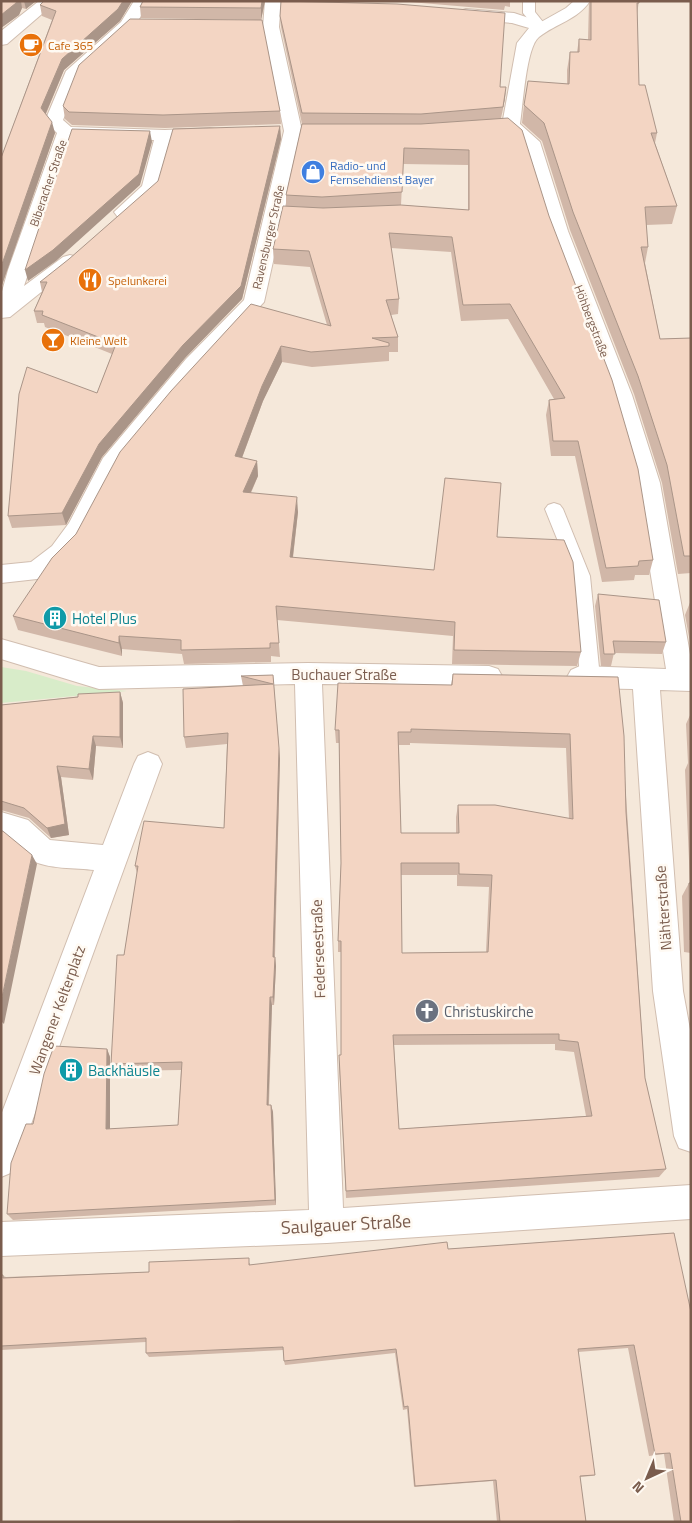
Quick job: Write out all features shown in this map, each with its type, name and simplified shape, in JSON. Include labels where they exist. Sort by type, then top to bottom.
[{"type":"street","points":[[1,40],[49,1]]},
{"type":"street","name":"Höhbergstraße","points":[[582,1],[580,5],[563,17],[541,27],[526,40],[502,126],[532,142],[558,231],[621,395],[644,468],[652,502],[686,679]]},
{"type":"street","name":"Biberacher Straße","points":[[4,310],[66,132],[54,121],[72,75],[127,25],[134,2]]},
{"type":"street","points":[[273,3],[292,6]]},
{"type":"street","name":"Ravensburger Straße","points":[[1,574],[37,571],[61,552],[80,528],[111,464],[194,364],[254,302],[283,215],[293,131],[271,27],[273,3]]},
{"type":"street","points":[[446,12],[514,18],[541,27]]},
{"type":"street","points":[[127,25],[146,25]]},
{"type":"street","points":[[252,26],[271,27]]},
{"type":"street","points":[[66,132],[165,135],[224,133]]},
{"type":"street","points":[[110,225],[151,188],[165,135]]},
{"type":"street","points":[[4,310],[82,250]]},
{"type":"street","name":"Buchauer Straße","points":[[1,649],[99,678],[308,673],[512,676]]},
{"type":"street","name":"Federseestraße","points":[[308,673],[327,1226]]},
{"type":"street","points":[[560,677],[686,679]]},
{"type":"street","name":"Nähterstraße","points":[[646,678],[668,991],[682,1017],[691,1136]]},
{"type":"street","name":"Wangener Kelterplatz","points":[[1,1160],[148,764]]},
{"type":"street","points":[[1,824],[18,829],[43,852],[113,859]]},
{"type":"street","name":"Saulgauer Straße","points":[[1,1239],[327,1226],[691,1202]]},
{"type":"lane","points":[[529,1],[529,13],[541,27]]},
{"type":"lane","points":[[554,509],[581,576],[590,678]]},
{"type":"shaded area","points":[[1,1],[691,1],[691,1522],[1,1522]]},
{"type":"green space","points":[[1,667],[26,671],[77,686],[127,691],[1,703]]},
{"type":"building","points":[[1,1],[17,1],[1,15]]},
{"type":"building","points":[[44,1],[123,1],[118,9],[62,59],[41,108],[52,122],[1,267],[1,158],[56,11],[40,5]]},
{"type":"building","points":[[143,1],[262,1],[261,8],[140,7]]},
{"type":"building","points":[[281,1],[397,4],[505,13],[500,87],[506,87],[503,107],[421,114],[302,113],[280,16]]},
{"type":"building","points":[[591,1],[639,1],[637,3],[639,85],[645,85],[657,133],[651,133],[677,206],[645,207],[648,247],[641,247],[660,339],[691,338],[691,556],[684,556],[667,465],[638,376],[573,212],[544,123],[524,105],[528,81],[569,84],[570,52],[579,52],[579,39],[591,40]]},
{"type":"building","points":[[130,19],[262,20],[280,111],[163,115],[69,112],[63,106],[79,65]]},
{"type":"building","points":[[508,118],[522,130],[549,216],[612,380],[638,469],[653,560],[639,561],[638,566],[606,568],[578,441],[553,441],[549,400],[565,398],[510,304],[463,305],[452,237],[389,233],[399,299],[386,300],[398,337],[372,338],[389,343],[389,346],[311,352],[281,346],[262,386],[235,456],[257,461],[243,492],[297,497],[290,557],[434,570],[445,478],[501,483],[497,537],[564,540],[573,562],[581,652],[454,650],[455,622],[276,606],[279,643],[270,643],[270,648],[181,650],[181,640],[119,636],[119,643],[13,616],[52,558],[76,534],[120,452],[171,391],[251,304],[331,326],[309,251],[273,249],[283,206],[323,208],[401,205],[469,210],[469,150],[404,148],[402,192],[322,197],[286,195],[302,124],[421,124]]},
{"type":"building","points":[[280,126],[241,286],[183,345],[99,444],[62,513],[8,516],[19,394],[27,367],[97,393],[116,344],[42,315],[43,311],[34,311],[47,282],[40,282],[158,181],[173,129]]},
{"type":"building","points":[[72,129],[150,131],[139,174],[53,250],[25,270]]},
{"type":"building","points":[[598,594],[659,600],[666,642],[613,641],[615,654],[604,654]]},
{"type":"building","points":[[453,674],[618,677],[624,736],[626,812],[645,1078],[666,1169],[346,1191],[339,1055],[341,1055],[341,941],[338,941],[341,863],[339,730],[335,730],[338,683],[452,685]],"holes":[[[411,729],[570,734],[573,819],[495,805],[458,805],[459,833],[401,833],[398,732],[411,732]],[[401,863],[459,863],[459,874],[492,875],[488,952],[402,953]],[[559,1034],[559,1040],[578,1042],[592,1116],[399,1129],[393,1035]]]},
{"type":"building","points":[[273,675],[279,748],[273,957],[275,957],[273,997],[270,997],[267,1105],[271,1105],[275,1200],[7,1214],[11,1163],[26,1124],[33,1124],[44,1074],[54,1046],[107,1049],[106,1129],[178,1125],[182,1062],[111,1064],[117,955],[124,955],[138,866],[135,866],[144,821],[224,828],[228,733],[184,737],[183,689],[273,684],[241,676]]},
{"type":"building","points":[[120,692],[120,737],[93,736],[89,769],[57,766],[65,824],[47,828],[24,808],[1,801],[1,705],[78,697],[78,694]]},
{"type":"building","points":[[1,830],[32,855],[1,1002]]},
{"type":"building","points":[[689,883],[691,883],[691,940],[690,940]]},
{"type":"building","points":[[674,1233],[691,1312],[691,1522],[681,1522],[670,1453],[655,1454],[634,1345],[578,1349],[595,1475],[580,1476],[586,1522],[500,1522],[496,1480],[415,1486],[408,1406],[404,1407],[396,1349],[284,1361],[283,1347],[146,1353],[146,1338],[1,1346],[1,1275],[3,1275],[3,1278],[149,1272],[149,1262],[249,1258],[249,1265],[447,1242],[448,1249]]},
{"type":"place","name":"Cafe 365","points":[[31,45]]},
{"type":"place","name":"Radio- und Fernsehdienst Bayer","points":[[313,172]]},
{"type":"place","name":"Spelunkerei","points":[[90,280]]},
{"type":"place","name":"Kleine Welt","points":[[53,340]]},
{"type":"place","name":"Hotel Plus","points":[[55,618]]},
{"type":"place","name":"Christuskirche","points":[[427,1011]]},
{"type":"place","name":"Backhäusle","points":[[71,1070]]}]
